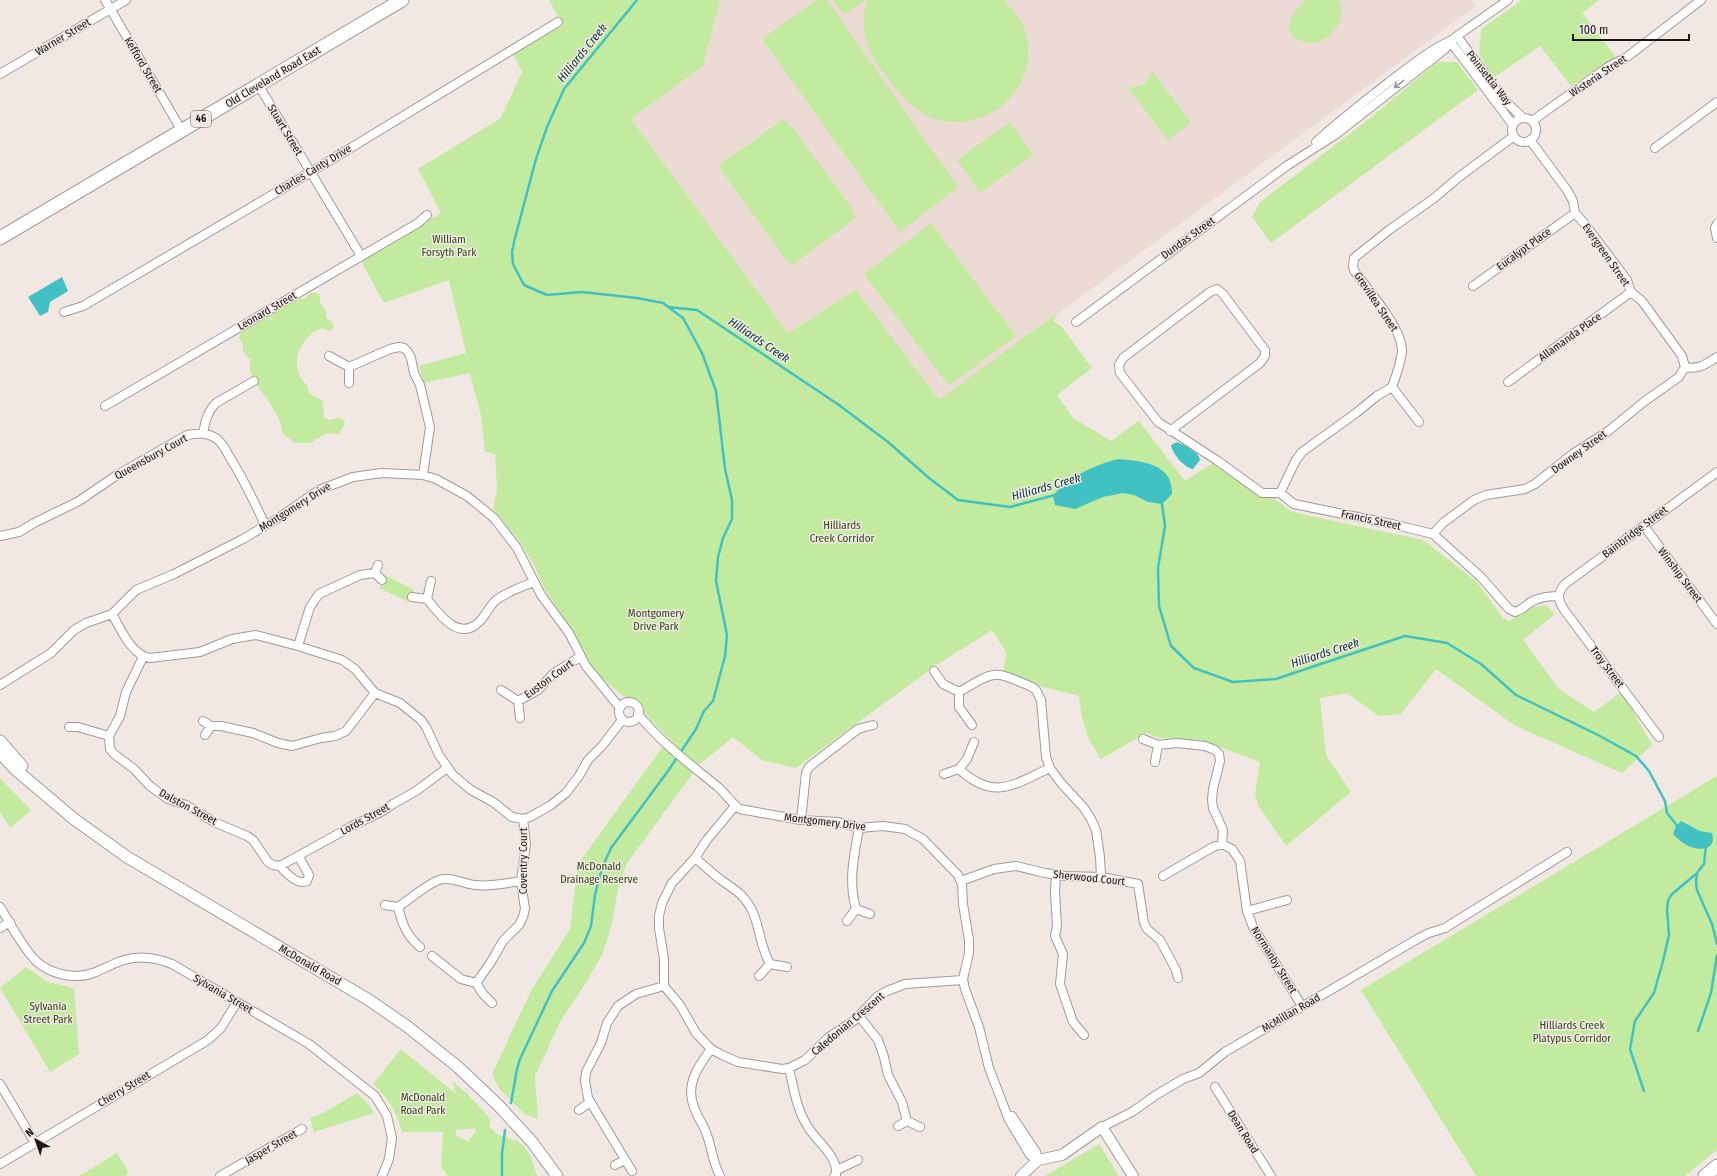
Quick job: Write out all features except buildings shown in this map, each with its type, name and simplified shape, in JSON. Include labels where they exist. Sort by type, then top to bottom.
[{"type":"main road","name":"Old Cleveland Road East","points":[[0,238],[402,0]]},
{"type":"main road","name":"McDonald Road","points":[[0,741],[21,764],[36,786]]},
{"type":"main road","name":"McDonald Road","points":[[0,753],[16,770],[74,818],[128,857],[369,1000],[402,1022],[458,1067],[498,1106],[521,1129],[557,1176]]},
{"type":"main road","points":[[1705,1176],[1717,1166]]},
{"type":"street","name":"Kefford Street","points":[[105,0],[182,131]]},
{"type":"street","name":"Warner Street","points":[[0,74],[126,0]]},
{"type":"street","name":"Dundas Street","points":[[1076,322],[1302,155],[1335,135],[1445,49],[1453,39],[1508,0]]},
{"type":"street","name":"Wisteria Street","points":[[1532,122],[1608,67],[1627,57],[1701,0]]},
{"type":"street","name":"Charles Canty Drive","points":[[64,312],[83,306],[311,172],[558,22]]},
{"type":"street","name":"Poinsettia Way","points":[[1453,39],[1503,99],[1523,118]]},
{"type":"street","name":"Poinsettia Way","points":[[1453,39],[1513,126]]},
{"type":"street","name":"Stuart Street","points":[[259,86],[361,256]]},
{"type":"street","points":[[1655,148],[1717,102]]},
{"type":"street","points":[[1523,118],[1532,122],[1536,129],[1530,140],[1522,142],[1514,136],[1513,126],[1517,120],[1523,118]]},
{"type":"street","name":"Grevillea Street","points":[[1392,387],[1400,360],[1401,343],[1393,324],[1355,272],[1353,267],[1354,258],[1514,136]]},
{"type":"street","name":"Evergreen Street","points":[[1530,140],[1567,190],[1572,200],[1575,213],[1627,280],[1631,292],[1642,301],[1682,356],[1685,367]]},
{"type":"street","name":"Eucalypt Place","points":[[1473,286],[1575,213]]},
{"type":"street","name":"Leonard Street","points":[[105,406],[418,223],[427,215]]},
{"type":"street","points":[[1717,224],[1715,228],[1717,238]]},
{"type":"street","points":[[1170,431],[1260,363],[1265,356],[1265,350],[1223,294],[1217,290],[1210,292],[1123,358],[1119,365],[1120,373],[1158,422],[1170,431],[1218,461],[1262,493],[1280,493],[1296,460],[1302,452],[1377,396],[1392,387],[1419,422]]},
{"type":"street","name":"Allamanda Place","points":[[1508,382],[1631,292]]},
{"type":"street","points":[[348,367],[390,349],[399,347],[404,348],[408,352],[411,358],[414,373],[420,385],[430,427],[423,475]]},
{"type":"street","points":[[329,356],[348,367]]},
{"type":"street","points":[[1685,367],[1702,367],[1717,357]]},
{"type":"street","points":[[348,367],[349,383]]},
{"type":"street","name":"Downey Street","points":[[1434,534],[1443,523],[1474,500],[1486,495],[1525,489],[1535,484],[1574,453],[1607,432],[1645,401],[1678,377],[1685,367]]},
{"type":"street","points":[[203,434],[207,414],[211,408],[216,403],[254,381]]},
{"type":"street","name":"Queensbury Court","points":[[0,536],[19,532],[79,501],[117,475],[187,435],[203,434],[216,438],[221,443],[244,479],[265,525]]},
{"type":"street","name":"Bainbridge Street","points":[[1559,596],[1560,589],[1565,584],[1717,472]]},
{"type":"street","name":"Montgomery Drive","points":[[0,685],[51,653],[74,630],[86,623],[112,614],[136,590],[174,574],[244,539],[280,517],[319,490],[341,480],[368,474],[382,473],[423,475],[458,490],[489,513],[510,537],[523,558],[541,595],[570,633],[580,657],[586,666],[622,706]]},
{"type":"street","name":"Francis Street","points":[[1280,493],[1294,504],[1434,534],[1466,562],[1514,612],[1519,611],[1541,597],[1559,596]]},
{"type":"street","name":"Winship Street","points":[[1644,526],[1717,624]]},
{"type":"street","points":[[375,573],[378,565]]},
{"type":"street","points":[[375,573],[382,580]]},
{"type":"street","points":[[298,646],[310,607],[319,594],[360,575],[375,573]]},
{"type":"street","points":[[427,599],[431,581]]},
{"type":"street","points":[[412,597],[427,599],[450,625],[465,629],[480,621],[495,602],[503,596],[534,582]]},
{"type":"street","name":"Troy Street","points":[[1559,596],[1559,601],[1565,611],[1658,737]]},
{"type":"street","points":[[112,614],[134,649],[143,657],[150,658],[195,653],[232,639],[247,636],[267,637],[342,660],[355,669],[374,693],[400,703],[421,720],[426,727],[439,755],[453,775],[471,790],[493,802],[512,817],[523,819],[530,817],[551,805],[566,793],[579,776],[588,760],[602,746],[622,720]]},
{"type":"street","points":[[69,727],[78,727],[109,736],[120,716],[126,692],[143,657]]},
{"type":"street","name":"Euston Court","points":[[518,701],[538,690],[554,673],[580,657]]},
{"type":"street","points":[[934,671],[943,684],[959,692]]},
{"type":"street","name":"Montgomery Drive","points":[[0,678],[19,673]]},
{"type":"street","points":[[959,692],[988,675],[994,674],[1001,674],[1036,690],[1041,700],[1046,757],[1050,768],[1061,783],[1084,808],[1091,819],[1099,843],[1101,877]]},
{"type":"street","name":"Euston Court","points":[[500,690],[518,701]]},
{"type":"street","points":[[959,692],[959,707],[972,725]]},
{"type":"street","points":[[203,721],[212,726],[221,726],[253,733],[285,745],[300,744],[335,736],[346,731],[374,693]]},
{"type":"street","name":"Euston Court","points":[[518,701],[520,718]]},
{"type":"street","points":[[629,702],[636,706],[638,714],[636,718],[632,722],[625,722],[622,720],[620,716],[622,706],[629,702]]},
{"type":"street","name":"Montgomery Drive","points":[[638,714],[650,729],[666,744],[722,791],[735,806],[740,809],[754,813],[801,820],[838,822],[859,828],[883,826],[905,829],[914,833],[930,845],[961,881]]},
{"type":"street","name":"Montgomery Drive","points":[[632,722],[650,729]]},
{"type":"street","points":[[801,820],[806,773],[810,767],[858,729],[873,725]]},
{"type":"street","points":[[205,735],[212,726]]},
{"type":"street","name":"Dalston Street","points":[[109,736],[110,749],[114,754],[128,764],[150,786],[168,799],[186,805],[214,822],[247,836],[253,840],[268,862],[273,865],[280,866],[284,872],[299,882],[304,883],[307,881],[309,875],[299,857]]},
{"type":"street","points":[[1142,739],[1158,745],[1188,743],[1205,746],[1215,750],[1219,754],[1220,761],[1213,789],[1212,800],[1213,808],[1223,830],[1222,844],[1213,847],[1164,876]]},
{"type":"street","points":[[944,774],[959,769],[967,759],[974,742]]},
{"type":"street","points":[[1155,762],[1158,745]]},
{"type":"street","name":"Lords Street","points":[[280,866],[299,857],[352,826],[382,812],[416,791],[447,768]]},
{"type":"street","points":[[959,769],[969,778],[980,784],[1002,788],[1020,783],[1050,768]]},
{"type":"street","points":[[735,806],[706,841],[695,858],[672,883],[662,903],[659,928],[664,959],[664,986],[680,1005],[696,1033],[711,1049],[722,1056],[738,1062],[782,1069],[789,1068],[796,1099],[804,1121],[828,1152],[835,1173],[858,1160]]},
{"type":"street","name":"Coventry Court","points":[[476,983],[491,962],[503,941],[519,925],[523,917],[525,909],[521,881],[526,844],[523,819]]},
{"type":"street","points":[[847,921],[856,908],[851,889],[851,880],[859,828]]},
{"type":"street","name":"Normanby Street","points":[[1222,844],[1232,849],[1240,861],[1247,911],[1253,927],[1302,1006]]},
{"type":"street","name":"McMillan Road","points":[[1038,1160],[1062,1155],[1102,1127],[1132,1112],[1156,1094],[1183,1079],[1199,1073],[1225,1052],[1429,933],[1445,928],[1567,852]]},
{"type":"street","points":[[695,858],[720,879],[738,890],[745,898],[754,914],[762,947],[770,964]]},
{"type":"street","name":"Sherwood Court","points":[[961,881],[1005,867],[1026,868],[1056,875],[1101,877],[1138,884],[1146,929],[1160,940],[1176,970],[1178,978]]},
{"type":"street","points":[[1056,875],[1055,892],[1057,926],[1055,936],[1063,954],[1060,984],[1073,1022],[1084,1035]]},
{"type":"street","points":[[385,905],[398,908],[438,880],[456,880],[475,885],[521,881]]},
{"type":"street","points":[[961,881],[969,953],[963,980],[965,989],[999,1096],[1007,1112],[1015,1119],[1038,1160],[1021,1176]]},
{"type":"street","points":[[1247,911],[1288,900]]},
{"type":"street","name":"Sylvania Street","points":[[0,907],[35,960],[44,967],[55,972],[66,975],[81,976],[91,974],[126,959],[148,957],[157,958],[172,964],[309,1044],[375,1096],[387,1116],[392,1138],[389,1159],[382,1176]]},
{"type":"street","points":[[398,908],[404,929],[410,942],[420,947]]},
{"type":"street","points":[[856,908],[870,914]]},
{"type":"street","points":[[0,928],[10,922]]},
{"type":"street","points":[[432,956],[438,963],[461,979],[476,983],[483,994],[492,1003]]},
{"type":"street","points":[[770,964],[787,968]]},
{"type":"street","points":[[759,976],[770,964]]},
{"type":"street","name":"Caledonian Crescent","points":[[789,1068],[805,1060],[829,1037],[859,1016],[878,996],[895,986],[963,980]]},
{"type":"street","points":[[632,1171],[590,1102],[586,1089],[586,1072],[612,1014],[622,1003],[636,994],[664,986]]},
{"type":"street","name":"Cherry Street","points":[[0,1164],[208,1040],[220,1028],[237,1002]]},
{"type":"street","points":[[859,1016],[878,1040],[888,1075],[902,1102],[907,1121]]},
{"type":"street","points":[[711,1049],[696,1070],[693,1077],[691,1093],[694,1108],[707,1134],[714,1163],[720,1176]]},
{"type":"street","points":[[0,1084],[35,1143]]},
{"type":"street","name":"Dean Road","points":[[1215,1087],[1271,1176]]},
{"type":"street","points":[[579,1110],[590,1102]]},
{"type":"street","points":[[898,1126],[907,1121]]},
{"type":"street","points":[[907,1121],[920,1127]]},
{"type":"street","points":[[1102,1127],[1133,1176]]},
{"type":"street","name":"Jasper Street","points":[[220,1176],[302,1129]]},
{"type":"street","points":[[615,1165],[625,1160]]},
{"type":"shaded area","points":[[720,0],[1471,0],[1476,6],[939,401],[856,290],[788,333],[631,119],[703,66]]},
{"type":"green space","name":"Hilliards Creek Corridor","points":[[549,0],[720,0],[703,66],[631,119],[788,333],[856,290],[939,400],[1056,314],[1054,322],[1061,326],[1092,368],[1057,395],[1073,418],[1111,441],[1139,421],[1185,481],[1213,463],[1259,496],[1274,498],[1292,512],[1423,540],[1476,581],[1503,618],[1509,621],[1534,607],[1546,605],[1555,614],[1523,640],[1559,689],[1594,712],[1620,693],[1630,706],[1652,745],[1622,773],[1514,725],[1436,669],[1401,714],[1379,716],[1347,693],[1320,698],[1326,755],[1351,792],[1286,846],[1258,805],[1255,793],[1260,762],[1201,740],[1160,738],[1146,733],[1101,759],[1088,736],[1079,696],[1040,686],[1003,671],[1007,653],[992,630],[935,666],[796,768],[762,760],[733,737],[700,764],[627,863],[619,884],[611,927],[603,953],[589,978],[560,1022],[535,1076],[538,1119],[524,1114],[499,1088],[492,1074],[531,991],[570,929],[578,864],[669,738],[651,721],[636,700],[623,696],[597,674],[585,655],[577,638],[543,586],[535,567],[520,542],[493,509],[497,489],[495,454],[485,452],[481,416],[470,373],[424,383],[419,366],[466,353],[449,280],[384,303],[361,261],[441,213],[418,169],[501,118],[522,72],[509,46],[558,17]]},
{"type":"green space","points":[[816,0],[827,0],[958,187],[900,232],[762,39]]},
{"type":"green space","points":[[833,0],[865,0],[844,15]]},
{"type":"green space","points":[[868,0],[1004,0],[1024,26],[1028,46],[1027,62],[1023,77],[1016,91],[1005,103],[993,112],[978,119],[962,122],[944,121],[931,118],[920,112],[913,107],[897,90],[872,55],[868,46],[864,28],[865,9]]},
{"type":"green space","points":[[1306,0],[1338,0],[1341,5],[1342,13],[1340,20],[1332,33],[1322,40],[1310,43],[1300,41],[1292,35],[1289,26],[1293,14]]},
{"type":"green space","points":[[1522,0],[1599,0],[1582,13],[1616,57],[1571,86],[1540,46],[1493,78],[1479,54],[1481,29]]},
{"type":"green space","points":[[1437,62],[1457,62],[1478,90],[1271,243],[1252,217],[1260,202],[1369,119]]},
{"type":"green space","points":[[1151,70],[1191,123],[1168,140],[1128,88],[1144,84],[1148,79]]},
{"type":"green space","points":[[784,119],[796,132],[851,207],[856,218],[792,265],[786,260],[723,173],[719,165]]},
{"type":"green space","points":[[1010,122],[1033,155],[980,193],[957,160]]},
{"type":"green space","points":[[931,223],[1016,336],[949,386],[864,274]]},
{"type":"green space","points":[[315,292],[320,295],[320,302],[326,311],[326,318],[331,321],[334,327],[330,331],[322,328],[316,331],[305,341],[298,353],[297,367],[300,377],[307,386],[309,393],[323,401],[324,418],[330,420],[340,417],[345,422],[339,434],[327,433],[310,443],[295,443],[284,435],[279,419],[268,400],[255,383],[250,371],[250,360],[243,351],[243,345],[239,338],[242,329],[252,323],[268,317],[284,307],[288,302],[298,298],[305,299],[309,294]]},
{"type":"green space","points":[[385,575],[414,590],[409,602],[379,588]]},
{"type":"green space","name":"Hilliards Creek Platypus Corridor","points":[[1717,776],[1717,1150],[1685,1176],[1476,1176],[1361,990]]},
{"type":"green space","points":[[0,778],[31,810],[10,828],[0,812]]},
{"type":"green space","name":"Sylvania Street Park","points":[[26,967],[48,982],[74,988],[79,1054],[50,1072],[0,988]]},
{"type":"green space","name":"McDonald Road Park","points":[[401,1049],[456,1094],[452,1081],[463,1090],[487,1115],[491,1121],[489,1126],[495,1132],[519,1142],[530,1155],[537,1176],[448,1176],[441,1167],[443,1132],[402,1132],[391,1105],[373,1084]],"holes":[[[475,1128],[476,1131],[468,1141],[456,1136],[456,1130]]]},
{"type":"green space","points":[[357,1093],[370,1106],[374,1113],[314,1132],[310,1118],[325,1112]]},
{"type":"green space","points":[[1099,1144],[1119,1176],[1045,1176]]},
{"type":"green space","points":[[117,1153],[128,1171],[126,1176],[79,1176]]},
{"type":"water","points":[[62,277],[68,291],[50,302],[48,312],[40,316],[28,297]]},
{"type":"water","points":[[1177,442],[1191,449],[1199,457],[1200,460],[1193,469],[1182,463],[1174,452],[1171,445]]},
{"type":"water","points":[[1118,459],[1146,463],[1162,470],[1171,484],[1172,494],[1162,504],[1148,502],[1134,495],[1123,493],[1103,497],[1075,509],[1055,505],[1053,496],[1066,483],[1091,468]]},
{"type":"water","points":[[1681,821],[1700,831],[1712,833],[1713,838],[1710,846],[1708,848],[1700,849],[1688,846],[1681,842],[1673,834],[1676,826]]},
{"type":"waterway","points":[[511,1103],[520,1059],[552,991],[584,943],[591,926],[595,895],[602,868],[611,848],[668,771],[696,729],[704,711],[713,701],[725,656],[727,635],[716,581],[718,557],[723,538],[732,519],[732,500],[725,469],[716,391],[702,353],[683,318],[663,303],[637,298],[582,292],[547,295],[524,285],[513,264],[512,252],[515,238],[536,159],[547,127],[564,89],[637,0]]},
{"type":"waterway","name":"Hilliards Creek","points":[[668,307],[697,310],[839,405],[888,442],[929,478],[958,500],[1010,507],[1055,495]]},
{"type":"waterway","name":"Hilliards Creek","points":[[1160,502],[1162,504],[1165,526],[1158,568],[1159,606],[1171,646],[1194,668],[1233,682],[1276,679],[1405,636],[1447,643],[1481,664],[1516,695],[1598,735],[1636,756],[1649,771],[1665,801],[1667,813],[1679,828]]},
{"type":"waterway","points":[[1706,845],[1704,864],[1697,873],[1696,882],[1697,890],[1712,924],[1717,944]]},
{"type":"waterway","points":[[1644,1091],[1630,1049],[1635,1021],[1654,993],[1663,961],[1669,935],[1667,909],[1668,901],[1671,895],[1697,873]]},
{"type":"waterway","points":[[1698,1031],[1711,993],[1717,955]]},
{"type":"waterway","points":[[502,1176],[502,1154],[505,1130]]},
{"type":"park label","name":"William Forsyth Park","points":[[449,245]]},
{"type":"park label","name":"Montgomery Drive Park","points":[[656,619]]},
{"type":"park label","name":"McDonald Drainage Reserve","points":[[599,872]]}]
